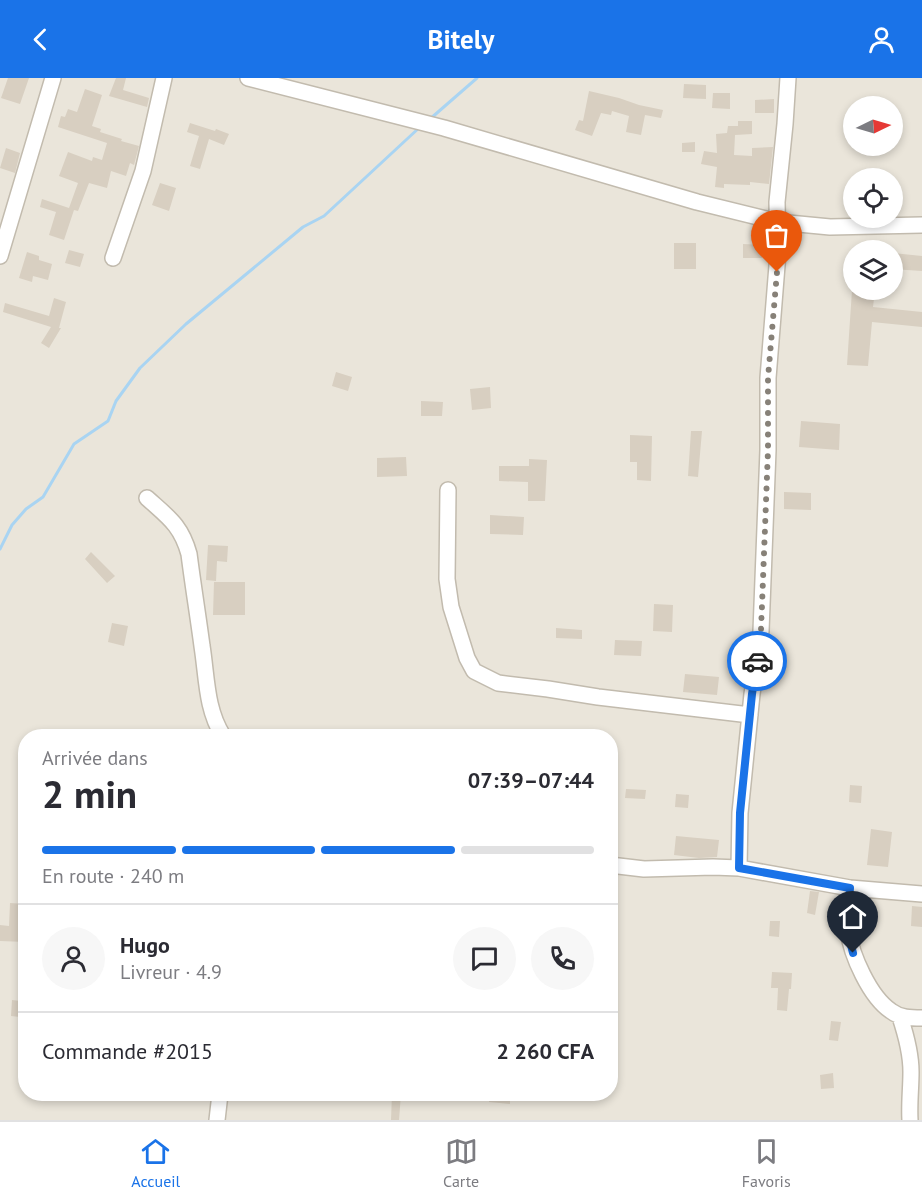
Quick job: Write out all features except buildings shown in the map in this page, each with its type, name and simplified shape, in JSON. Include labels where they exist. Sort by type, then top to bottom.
[{"type":"street","points":[[0,256],[53,78]]},
{"type":"street","points":[[113,258],[143,171],[164,78]]},
{"type":"street","points":[[248,78],[444,128],[697,202],[778,222],[830,227],[922,225]]},
{"type":"street","points":[[739,868],[740,813],[761,631],[768,450],[768,378],[778,253],[777,202],[788,78]]},
{"type":"street","points":[[448,490],[447,579],[451,607],[467,658],[474,671],[498,683],[513,686],[750,715]]},
{"type":"street","points":[[147,498],[179,529],[186,543],[209,704],[218,729]]},
{"type":"street","points":[[618,866],[644,869],[739,868],[850,888],[922,894]]},
{"type":"street","points":[[850,888],[847,921],[853,953],[875,995],[891,1012],[900,1017],[922,1018]]},
{"type":"street","points":[[900,1017],[910,1055],[910,1120]]},
{"type":"street","points":[[217,1120],[219,1101]]},
{"type":"shaded area","points":[[0,78],[922,78],[922,1120],[0,1120]]},
{"type":"waterway","points":[[430,119],[477,78]]},
{"type":"waterway","points":[[0,549],[12,525],[26,509],[43,497],[74,444],[108,421],[116,401],[140,368],[186,324],[303,227],[324,216],[420,127]]},
{"type":"way so far","points":[[757,661],[761,631],[768,450],[768,378],[777,272]]},
{"type":"route","points":[[757,661],[740,813],[739,868],[850,888],[847,921],[853,953]]}]
